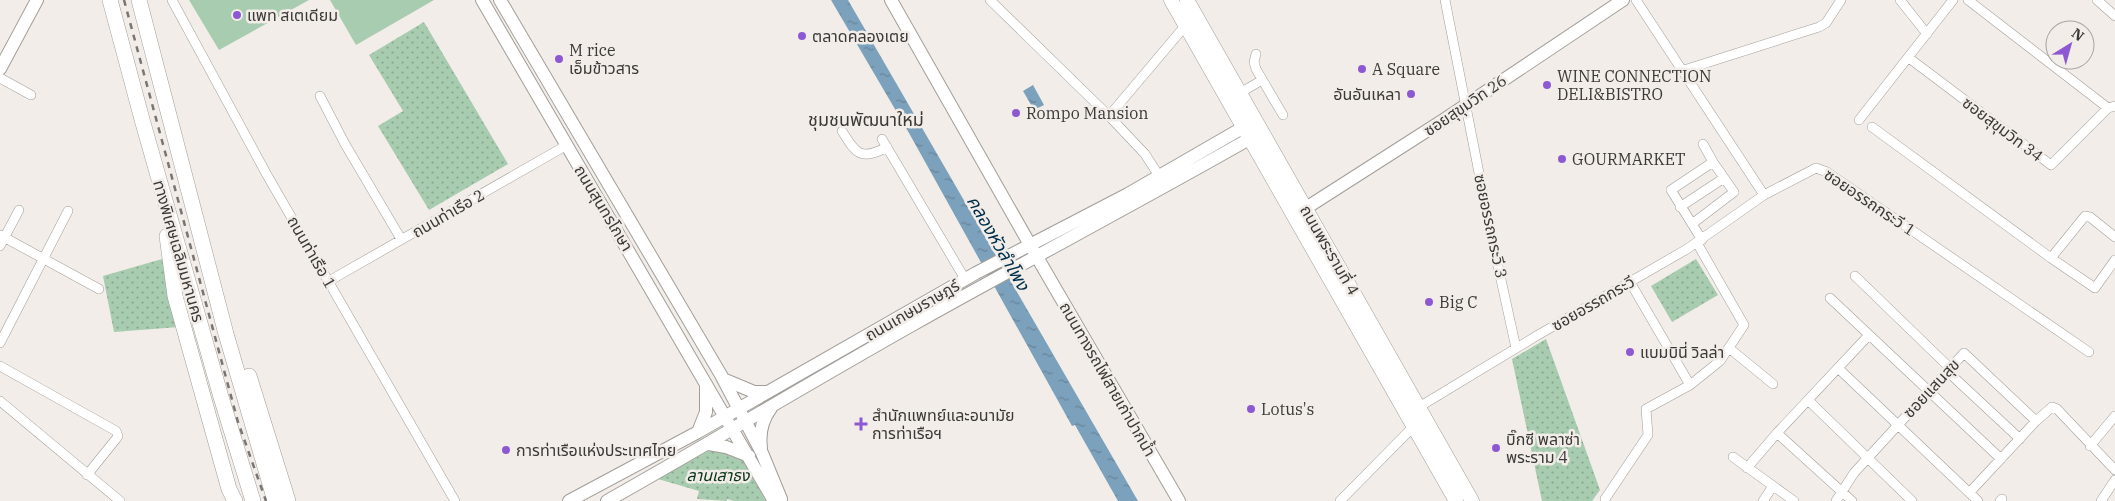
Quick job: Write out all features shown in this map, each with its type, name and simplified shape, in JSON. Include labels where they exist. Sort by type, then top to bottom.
[{"type":"highway","name":"ทางพิเศษเฉลิมมหานคร","points":[[110,0],[231,433],[253,501]]},
{"type":"highway","name":"ทางพิเศษเฉลิมมหานคร","points":[[138,0],[212,281],[274,501]]},
{"type":"highway","points":[[158,175],[175,296],[232,495]]},
{"type":"highway","points":[[212,281],[242,354],[288,501]]},
{"type":"main road","name":"ถนนพระรามที่ 4","points":[[1171,0],[1246,133],[1413,416],[1472,501]]},
{"type":"main road","name":"ถนนพระรามที่ 4","points":[[1188,1],[1306,208],[1456,501]]},
{"type":"street","points":[[0,69],[37,0]]},
{"type":"street","name":"ถนนท่าเรือ 1","points":[[172,0],[267,176],[455,501]]},
{"type":"street","name":"ถนนสุนทรโกษา","points":[[482,0],[733,429],[755,454]]},
{"type":"street","name":"ถนนสุนทรโกษา","points":[[500,0],[740,408],[746,421],[755,454]]},
{"type":"street","points":[[891,0],[1030,245]]},
{"type":"street","points":[[990,0],[1109,116],[1145,154],[1159,176]]},
{"type":"street","name":"ซอยอรรถกระวี 3","points":[[1445,0],[1491,234],[1516,348]]},
{"type":"street","name":"ซอยสุขุมวิท 26","points":[[1306,208],[1623,0]]},
{"type":"street","points":[[1636,0],[1764,195]]},
{"type":"street","points":[[1681,71],[1818,28],[1826,22],[1841,0]]},
{"type":"street","points":[[1900,0],[1927,34]]},
{"type":"street","points":[[1859,120],[1953,0]]},
{"type":"street","points":[[1968,0],[2112,107]]},
{"type":"street","points":[[2097,0],[2115,16]]},
{"type":"street","points":[[1109,116],[1185,26]]},
{"type":"street","points":[[1256,54],[1255,66],[1283,115]]},
{"type":"street","name":"ซอยสุขุมวิท 34","points":[[1909,58],[2051,165],[2112,107]]},
{"type":"street","points":[[0,78],[31,95]]},
{"type":"street","points":[[1240,93],[1262,80]]},
{"type":"street","points":[[320,96],[345,144],[401,239]]},
{"type":"street","name":"ถนนเกษมราษฎร์","points":[[607,501],[774,404],[1037,257],[1130,199],[1259,126]]},
{"type":"street","points":[[1872,127],[2095,288],[2115,260]]},
{"type":"street","points":[[842,132],[853,148],[862,154],[874,154],[884,143],[970,276]]},
{"type":"street","name":"ถนนเกษมราษฎร์","points":[[569,501],[698,432],[970,276],[1007,256],[1130,199],[1159,176],[1246,133]]},
{"type":"street","points":[[1692,224],[1733,194],[1734,191],[1713,162],[1704,144]]},
{"type":"street","name":"ถนนท่าเรือ 2","points":[[329,281],[567,145]]},
{"type":"street","points":[[1605,499],[1648,435],[1646,409],[1690,385],[1720,361],[1744,325],[1699,241],[1692,224],[1671,193],[1672,189],[1713,162]]},
{"type":"street","name":"ซอยอรรถกระวี 1","points":[[1764,195],[1816,168],[1821,168],[2089,352]]},
{"type":"street","points":[[1680,206],[1724,178]]},
{"type":"street","name":"ซอยอรรถกระวี","points":[[1340,501],[1413,416],[1516,348],[1699,241],[1764,195]]},
{"type":"street","points":[[18,210],[1,239],[99,289]]},
{"type":"street","points":[[0,343],[68,211]]},
{"type":"street","points":[[2051,258],[2085,216],[2090,217],[2115,237]]},
{"type":"street","name":"ถนนทางรถไฟสายเก่าปากน้ำ","points":[[1030,245],[1179,501]]},
{"type":"street","points":[[1855,276],[2020,439]]},
{"type":"street","points":[[1630,282],[1690,385]]},
{"type":"street","points":[[1830,298],[1868,336],[1930,390],[2001,459]]},
{"type":"street","points":[[889,323],[896,335]]},
{"type":"street","points":[[1746,468],[1868,336]]},
{"type":"street","points":[[1729,348],[1773,384]]},
{"type":"street","name":"ซอยแสนสุข","points":[[1836,501],[1854,473],[1867,458],[1966,353],[2036,421]]},
{"type":"street","points":[[0,366],[116,430],[118,436],[87,474]]},
{"type":"street","points":[[1839,369],[1978,501]]},
{"type":"street","points":[[723,379],[754,392],[768,392]]},
{"type":"street","points":[[698,432],[706,412],[706,381]]},
{"type":"street","points":[[0,401],[120,501]]},
{"type":"street","points":[[1809,401],[1912,501]]},
{"type":"street","points":[[774,404],[766,414],[761,427],[755,454],[774,501]]},
{"type":"street","points":[[1970,492],[2036,421],[2052,407],[2057,409],[2090,446],[2115,470]]},
{"type":"street","points":[[2090,446],[2115,416]]},
{"type":"street","points":[[1777,433],[1852,501]]},
{"type":"street","points":[[708,444],[755,454],[782,501]]},
{"type":"street","points":[[1733,457],[1794,501]]},
{"type":"street","points":[[2101,501],[2115,480]]},
{"type":"street","points":[[1763,501],[1773,486]]},
{"type":"green space","name":"แพท สเตเดียม","points":[[189,0],[309,0],[219,50]]},
{"type":"green space","points":[[330,0],[434,0],[356,45]]},
{"type":"green space","points":[[424,22],[508,164],[429,210],[378,126],[403,111],[369,55]]},
{"type":"green space","points":[[162,259],[179,327],[114,332],[103,276]]},
{"type":"green space","points":[[1696,259],[1718,295],[1672,322],[1651,286]]},
{"type":"green space","points":[[1546,339],[1600,490],[1592,501],[1542,501],[1512,359]]},
{"type":"green space","name":"ลานเสาธง","points":[[710,450],[719,450],[742,459],[766,501],[697,499],[699,491],[658,479]]},
{"type":"water","points":[[831,0],[848,0],[1138,501],[1118,501],[1075,425],[1072,426],[909,133]]},
{"type":"water","points":[[1033,85],[1044,105],[1034,110],[1023,91]]},
{"type":"railway","points":[[124,0],[238,422],[266,501]]},
{"type":"place","name":"แพท สเตเดียม","points":[[237,15]]},
{"type":"place","name":"ตลาดคลองเตย","points":[[802,36]]},
{"type":"place","name":"M rice เอ็มข้าวสาร","points":[[559,59]]},
{"type":"place","name":"A Square","points":[[1362,69]]},
{"type":"place","name":"WINE CONNECTION DELI&BISTRO","points":[[1547,85]]},
{"type":"place","name":"อันอันเหลา","points":[[1411,94]]},
{"type":"place","name":"Rompo Mansion","points":[[1016,113]]},
{"type":"place","name":"GOURMARKET","points":[[1562,159]]},
{"type":"place","name":"Big C","points":[[1429,302]]},
{"type":"place","name":"แบมบินี่ วิลล่า","points":[[1630,352]]},
{"type":"place","name":"Lotus's","points":[[1251,409]]},
{"type":"place","name":"สำนักแพทย์และอนามัย การท่าเรือฯ","points":[[861,424]]},
{"type":"place","name":"บิ๊กซี พลาซ่า พระราม 4","points":[[1496,448]]},
{"type":"place","name":"การท่าเรือแห่งประเทศไทย","points":[[506,450]]},
{"type":"district","name":"ชุมชนพัฒนาใหม่","points":[[866,120]]},
{"type":"water label","name":"คลองหัวลำโพง","points":[[998,243]]}]
